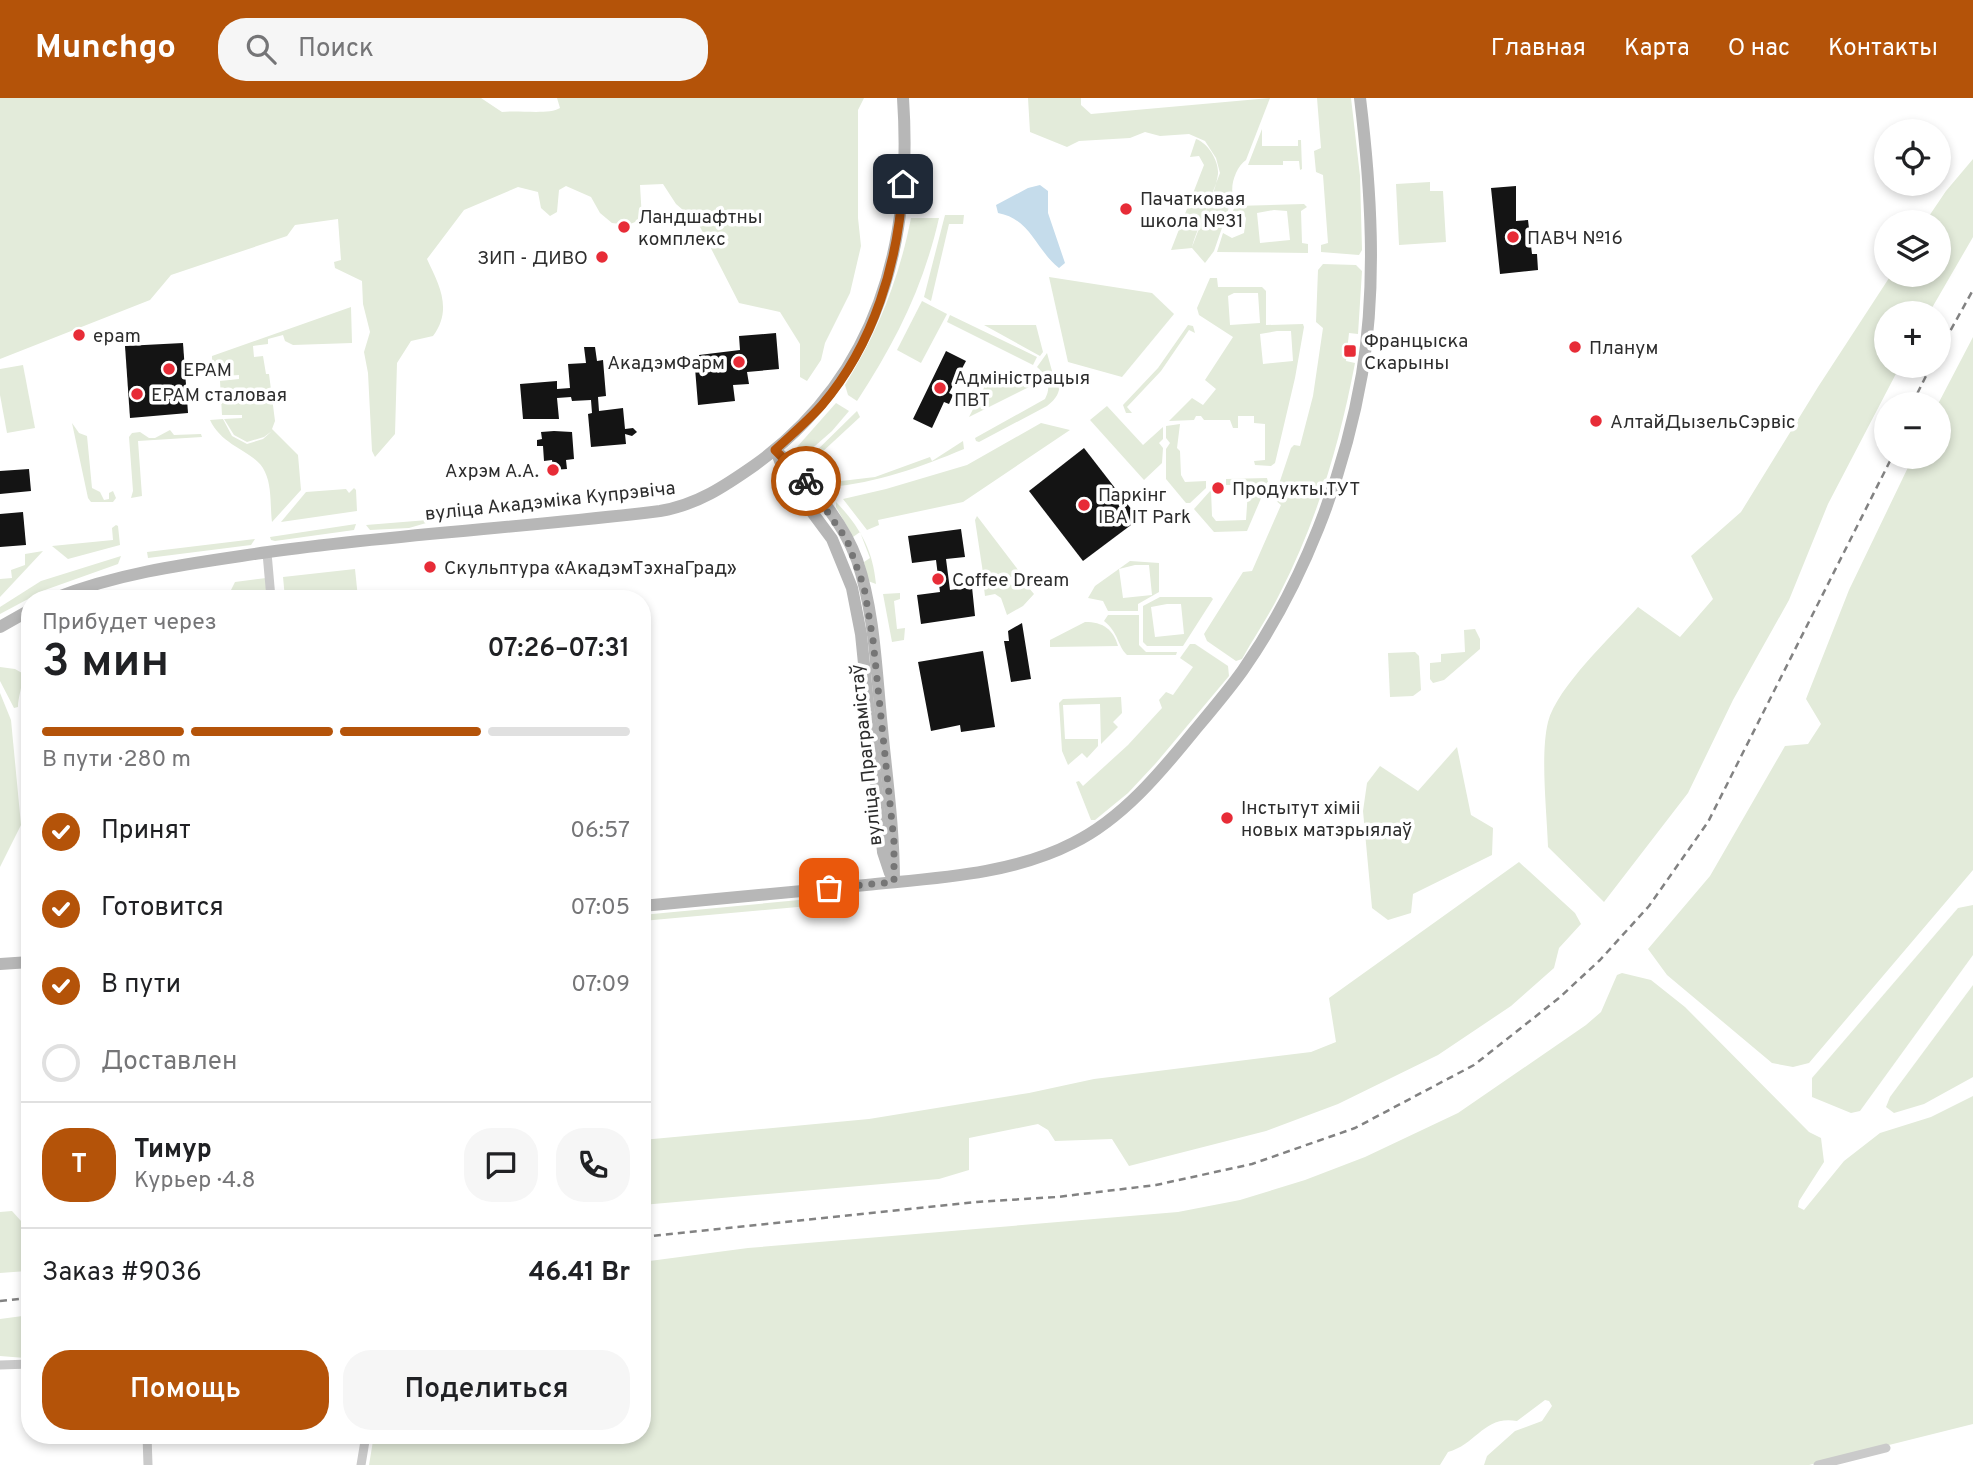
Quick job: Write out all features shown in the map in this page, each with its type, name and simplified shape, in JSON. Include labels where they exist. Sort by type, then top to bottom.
[{"type":"main road","name":"вуліца Акадэміка Купрэвіча","points":[[76,590],[136,572],[418,533],[574,521],[678,508],[705,498],[775,450],[821,406],[840,381],[868,332],[883,294],[897,242],[902,204],[903,98]]},
{"type":"main road","points":[[651,905],[975,872],[1038,857],[1089,834],[1149,784],[1243,671],[1264,638],[1285,600],[1320,522],[1346,445],[1362,373],[1370,260],[1360,98]]},
{"type":"main road","name":"вуліца Праграмістаў","points":[[775,450],[786,477],[832,539],[852,589],[861,634],[883,852],[894,882]]},
{"type":"main road","points":[[0,628],[21,615]]},
{"type":"main road","points":[[0,964],[21,963]]},
{"type":"street","points":[[267,553],[270,590]]},
{"type":"street","points":[[0,1364],[21,1364]]},
{"type":"street","points":[[147,1444],[148,1465]]},
{"type":"street","points":[[361,1465],[364,1444]]},
{"type":"street","points":[[1818,1465],[1886,1448]]},
{"type":"green space","points":[[0,98],[481,98],[502,112],[541,112],[560,108],[557,98],[864,98],[858,110],[858,218],[861,246],[850,293],[825,343],[821,360],[807,381],[800,377],[800,344],[780,312],[739,303],[698,223],[676,204],[663,184],[640,185],[642,219],[628,225],[612,223],[600,213],[591,197],[566,186],[559,190],[557,212],[550,216],[541,208],[538,192],[518,187],[464,210],[427,259],[442,297],[442,316],[433,336],[411,341],[397,363],[395,434],[375,457],[372,451],[368,373],[364,352],[370,332],[363,304],[362,281],[335,268],[334,262],[341,260],[338,219],[295,225],[287,236],[171,275],[150,300],[0,359]]},
{"type":"green space","points":[[1028,98],[1081,98],[1081,105],[1091,114],[1270,98],[1246,160],[1235,176],[1233,196],[1214,251],[1205,263],[1192,248],[1171,250],[1204,165],[1199,156],[1190,157],[1196,139],[1205,144],[1215,158],[1218,169],[1216,183],[1220,173],[1216,158],[1205,141],[1189,134],[1160,136],[1145,132],[1130,138],[1079,141],[1067,147],[1030,132]]},
{"type":"green space","points":[[1317,98],[1351,98],[1360,176],[1362,250],[1359,255],[1321,252],[1321,245],[1328,243],[1323,175],[1316,172],[1314,151],[1321,148]]},
{"type":"green space","points":[[1262,129],[1262,146],[1298,146],[1298,140],[1301,140],[1302,169],[1300,170],[1299,161],[1283,161],[1283,165],[1248,165]]},
{"type":"green space","points":[[1973,159],[1973,237],[1951,275],[1951,210],[1933,210],[1943,196],[1951,196],[1951,185]]},
{"type":"green space","points":[[1430,182],[1430,191],[1443,191],[1446,242],[1399,245],[1396,184]]},
{"type":"green space","points":[[1304,204],[1307,207],[1301,211],[1302,243],[1308,244],[1308,253],[1217,252],[1223,233],[1232,238],[1244,233],[1246,218],[1242,212],[1233,211],[1235,206]],"holes":[[[1287,211],[1290,240],[1260,243],[1257,213]]]},
{"type":"green space","points":[[945,215],[964,215],[963,224],[949,224],[931,301],[924,297]]},
{"type":"green space","points":[[911,218],[939,218],[925,268],[907,313],[857,401],[848,395],[845,385],[868,345],[886,304]]},
{"type":"green space","points":[[1323,264],[1356,265],[1362,271],[1358,334],[1349,333],[1346,361],[1355,363],[1349,393],[1326,481],[1305,538],[1271,610],[1242,659],[1236,661],[1207,641],[1204,634],[1243,572],[1252,571],[1281,505],[1274,499],[1291,448],[1294,445],[1300,446],[1313,396],[1323,328],[1316,322],[1318,270]]},
{"type":"green space","points":[[1049,277],[1152,293],[1174,314],[1122,377],[1068,362]]},
{"type":"green space","points":[[1210,278],[1217,278],[1218,287],[1262,287],[1266,291],[1266,325],[1303,324],[1295,378],[1275,463],[1271,466],[1255,465],[1254,461],[1265,460],[1265,424],[1254,423],[1254,416],[1238,416],[1238,428],[1233,428],[1230,420],[1204,420],[1201,416],[1196,416],[1194,420],[1169,421],[1192,398],[1203,405],[1216,389],[1205,380],[1233,337],[1199,315],[1197,308]],"holes":[[[1234,293],[1258,293],[1260,323],[1230,325],[1228,296]],[[1291,331],[1293,361],[1263,364],[1260,334]]]},
{"type":"green space","points":[[1883,287],[1944,287],[1936,301],[1874,301]]},
{"type":"green space","points":[[922,301],[947,314],[921,363],[897,350]]},
{"type":"green space","points":[[1874,301],[1874,378],[1894,378],[1886,392],[1874,392],[1874,416],[1828,504],[1789,600],[1733,700],[1688,793],[1604,902],[1548,847],[1544,751],[1553,708],[1587,662],[1638,607],[1680,637],[1713,599],[1691,556],[1741,512]]},
{"type":"green space","points":[[351,307],[352,343],[293,345],[285,341],[283,335],[268,339],[268,344],[253,346],[254,357],[263,356],[266,374],[269,374],[275,421],[272,429],[298,455],[301,490],[272,522],[270,490],[261,465],[223,437],[210,420],[223,419],[232,436],[247,444],[263,439],[272,431],[264,437],[247,442],[234,435],[224,419],[242,418],[242,415],[222,415],[220,381],[239,379],[239,375],[206,377],[205,368],[212,364],[212,356]]},
{"type":"green space","points":[[950,315],[1037,357],[1033,365],[947,322]]},
{"type":"green space","points":[[984,325],[1036,325],[1043,352],[1040,356]]},
{"type":"green space","points":[[1188,325],[1193,326],[1195,333],[1189,330],[1161,371],[1127,407],[1132,413],[1126,413],[1123,405],[1158,368]]},
{"type":"green space","points":[[1973,337],[1973,870],[1809,1063],[1793,1067],[1772,1063],[1667,975],[1648,949],[1710,876],[1785,746],[1808,744],[1821,724],[1806,699],[1849,590],[1907,469],[1951,469],[1951,392],[1944,392]]},
{"type":"green space","points":[[1047,353],[1052,371],[1058,371],[1060,386],[1055,398],[1047,406],[979,442],[976,441],[975,438],[1045,399],[1047,382],[1037,367]]},
{"type":"green space","points":[[23,365],[35,428],[7,433],[0,395],[0,369]]},
{"type":"green space","points":[[1005,373],[1029,383],[1029,387],[969,417],[987,382],[998,387]]},
{"type":"green space","points":[[836,403],[849,411],[832,431],[799,460],[796,456],[797,447]]},
{"type":"green space","points":[[1107,406],[1143,445],[1163,427],[1163,439],[1159,443],[1163,448],[1162,463],[1144,480],[1090,420]]},
{"type":"green space","points":[[857,411],[860,417],[820,454],[833,482],[875,477],[930,457],[932,461],[963,441],[964,449],[931,462],[898,473],[830,487],[806,461]]},
{"type":"green space","points":[[72,423],[79,433],[87,436],[92,488],[100,492],[104,500],[109,499],[109,493],[113,491],[116,498],[113,502],[91,502],[88,498]]},
{"type":"green space","points":[[1041,423],[1070,430],[963,502],[878,520],[879,525],[867,530],[843,499],[967,465]]},
{"type":"green space","points":[[1180,424],[1177,448],[1180,451],[1181,475],[1185,482],[1206,481],[1206,488],[1190,503],[1186,503],[1166,479],[1166,449],[1170,443],[1166,438],[1166,426]]},
{"type":"green space","points":[[170,430],[174,435],[201,434],[202,437],[138,441],[142,496],[131,498],[133,491],[129,437],[132,433],[140,432],[149,438],[155,438]]},
{"type":"green space","points":[[1267,478],[1268,482],[1247,531],[1214,532],[1194,509],[1211,490],[1212,516],[1216,521],[1246,520],[1248,491],[1245,485],[1226,485],[1226,479]]},
{"type":"green space","points":[[354,488],[357,511],[281,522],[306,492],[346,489],[349,493]]},
{"type":"green space","points":[[836,502],[860,532],[853,537],[836,507]]},
{"type":"green space","points":[[977,516],[1025,579],[983,573],[975,520]]},
{"type":"green space","points":[[440,519],[409,528],[370,530],[366,525]]},
{"type":"green space","points":[[356,524],[354,530],[275,541],[270,537]]},
{"type":"green space","points":[[116,525],[120,545],[68,559],[52,546],[113,540],[112,528]]},
{"type":"green space","points":[[861,534],[872,560],[876,584],[868,581],[864,562],[870,558]]},
{"type":"green space","points":[[255,539],[251,545],[148,558],[147,552]]},
{"type":"green space","points":[[43,551],[0,597],[0,579],[12,578],[11,570],[25,565],[25,554]]},
{"type":"green space","points":[[121,556],[118,564],[45,590],[27,590],[41,581]]},
{"type":"green space","points":[[1130,561],[1159,563],[1159,592],[1138,604],[1138,611],[1108,611],[1103,601],[1088,598],[1095,586]],"holes":[[[1149,565],[1152,595],[1123,598],[1119,569]]]},
{"type":"green space","points":[[355,569],[357,590],[284,590],[283,577]]},
{"type":"green space","points":[[266,578],[267,590],[231,590],[235,582]]},
{"type":"green space","points":[[983,580],[1029,588],[1034,594],[1023,606],[1007,615],[1001,598],[995,594],[985,596]]},
{"type":"green space","points":[[900,593],[900,599],[894,601],[897,629],[905,628],[904,640],[892,642],[883,594]]},
{"type":"green space","points":[[21,594],[21,603],[0,614],[0,607]]},
{"type":"green space","points":[[1160,597],[1213,599],[1183,646],[1147,646],[1143,642],[1143,606]],"holes":[[[1181,604],[1184,634],[1155,637],[1151,607]]]},
{"type":"green space","points":[[1108,615],[1139,615],[1139,645],[1146,652],[1177,652],[1176,655],[1127,655],[1113,630],[1104,621]]},
{"type":"green space","points":[[1085,622],[1097,623],[1106,628],[1118,646],[1050,647],[1050,640]]},
{"type":"green space","points":[[1475,629],[1480,639],[1480,649],[1444,680],[1433,683],[1430,679],[1430,663],[1441,662],[1441,654],[1465,652],[1464,630]]},
{"type":"green space","points":[[1190,644],[1195,644],[1228,666],[1229,676],[1128,793],[1095,820],[1091,820],[1076,782],[1079,781],[1083,786],[1128,745],[1162,708],[1159,700],[1166,692],[1173,695],[1193,667],[1180,658]]},
{"type":"green space","points":[[1415,652],[1419,656],[1421,690],[1413,696],[1390,697],[1388,653]]},
{"type":"green space","points":[[0,667],[21,672],[18,707],[14,708],[0,681]]},
{"type":"green space","points":[[0,693],[11,720],[21,825],[0,867]]},
{"type":"green space","points":[[1121,697],[1122,713],[1113,722],[1118,727],[1101,744],[1100,704],[1063,705],[1065,739],[1098,739],[1098,746],[1087,758],[1082,753],[1068,765],[1062,751],[1059,703],[1063,699]]},
{"type":"green space","points":[[1457,747],[1471,815],[1493,828],[1492,855],[1413,894],[1411,913],[1388,920],[1372,908],[1363,811],[1367,783],[1380,766],[1418,791]]},
{"type":"green space","points":[[1519,862],[1575,913],[1581,924],[1559,948],[1554,968],[1511,1006],[1438,1055],[1338,1104],[1266,1131],[1129,1166],[1112,1139],[1055,1141],[1048,1130],[1038,1124],[969,1138],[969,1170],[939,1179],[651,1204],[651,1139],[869,1119],[1029,1093],[1094,1079],[1311,1052],[1336,1042],[1329,998]]},
{"type":"green space","points":[[852,895],[853,902],[651,920],[651,914]]},
{"type":"green space","points":[[1973,905],[1973,955],[1860,1111],[1851,1113],[1812,1097],[1812,1078],[1958,908]]},
{"type":"green space","points":[[1622,973],[1651,980],[1685,1007],[1809,1132],[1821,1138],[1824,1162],[1799,1201],[1798,1207],[1804,1210],[1844,1161],[1880,1133],[1931,1117],[1973,1096],[1973,1424],[1809,1465],[1484,1465],[1487,1456],[1515,1431],[1542,1421],[1552,1406],[1545,1400],[1517,1421],[1506,1420],[1488,1426],[1466,1443],[1448,1452],[1440,1465],[369,1465],[372,1444],[651,1444],[651,1261],[748,1248],[1178,1212],[1240,1200],[1305,1180],[1365,1157],[1458,1113],[1601,1012],[1617,975]]},
{"type":"green space","points":[[1973,985],[1973,1077],[1924,1104],[1894,1113],[1886,1107],[1890,1097]]},
{"type":"green space","points":[[12,1211],[21,1221],[21,1271],[0,1273],[0,1212]]},
{"type":"green space","points":[[21,1316],[21,1358],[0,1356],[0,1319]]},
{"type":"water","points":[[1040,185],[1048,191],[1048,213],[1065,263],[1059,268],[1018,221],[998,213],[996,205],[1028,188]]},
{"type":"building","name":"ПАВЧ №16","points":[[1516,186],[1516,221],[1528,220],[1532,254],[1537,254],[1538,270],[1500,274],[1491,188]]},
{"type":"building","name":"АкадэмФарм","points":[[776,333],[779,369],[747,372],[749,384],[733,385],[735,401],[698,405],[695,368],[700,368],[699,355],[740,350],[739,336]]},
{"type":"building","name":"EPAM","points":[[183,343],[188,413],[130,418],[125,346]]},
{"type":"building","points":[[584,347],[595,347],[597,361],[603,360],[606,396],[598,397],[599,411],[623,408],[625,429],[633,428],[637,432],[632,436],[625,434],[626,444],[591,447],[588,414],[592,413],[591,400],[572,401],[571,397],[557,398],[559,419],[523,419],[520,384],[557,381],[557,389],[570,388],[568,364],[586,363]]},
{"type":"building","name":"Адміністрацыя ПВТ","points":[[946,351],[966,361],[949,393],[953,395],[949,404],[944,402],[932,428],[913,419]]},
{"type":"building","points":[[541,432],[572,432],[574,459],[566,460],[567,469],[553,470],[552,460],[544,461],[543,446],[537,446],[537,440],[542,439]]},
{"type":"building","name":"Паркінг IBA IT Park","points":[[1084,448],[1139,519],[1083,561],[1029,491]]},
{"type":"building","points":[[29,469],[31,491],[0,494],[0,471]]},
{"type":"building","points":[[23,512],[26,545],[0,547],[0,514]]},
{"type":"building","points":[[961,529],[965,557],[946,559],[950,590],[972,587],[975,616],[921,624],[917,595],[940,592],[936,560],[912,563],[908,536]]},
{"type":"building","points":[[1022,623],[1031,679],[1011,682],[1004,641],[1009,641],[1008,631]]},
{"type":"building","points":[[983,651],[995,727],[961,732],[960,725],[931,731],[918,662]]},
{"type":"railway","points":[[1951,329],[1973,290]]},
{"type":"railway","points":[[1918,392],[1925,378]]},
{"type":"railway","points":[[651,1236],[1156,1185],[1252,1164],[1355,1128],[1474,1065],[1559,998],[1600,960],[1649,906],[1708,822],[1886,469]]},
{"type":"railway","points":[[0,1301],[21,1299]]},
{"type":"way so far","points":[[806,481],[847,540],[857,561],[864,587],[873,640],[894,842],[894,882],[829,888]]},
{"type":"place","name":"Пачатковая школа №31","points":[[1126,209]]},
{"type":"place","name":"Ландшафтны комплекс","points":[[624,227]]},
{"type":"place","name":"ПАВЧ №16","points":[[1513,237]]},
{"type":"place","name":"ЗИП - ДИВО","points":[[602,257]]},
{"type":"place","name":"epam","points":[[79,335]]},
{"type":"place","name":"Планум","points":[[1575,347]]},
{"type":"place","name":"Францыска Скарыны","points":[[1350,351]]},
{"type":"place","name":"АкадэмФарм","points":[[739,362]]},
{"type":"place","name":"EPAM","points":[[169,369]]},
{"type":"place","name":"Адміністрацыя ПВТ","points":[[940,388]]},
{"type":"place","name":"EPAM сталовая","points":[[137,394]]},
{"type":"place","name":"АлтайДызельСэрвіс","points":[[1596,421]]},
{"type":"place","name":"Ахрэм А.А.","points":[[553,470]]},
{"type":"place","name":"Продукты.ТУТ","points":[[1218,488]]},
{"type":"place","name":"Паркінг IBA IT Park","points":[[1084,505]]},
{"type":"place","name":"Скульптура «АкадэмТэхнаГрад»","points":[[430,567]]},
{"type":"place","name":"Coffee Dream","points":[[938,579]]},
{"type":"place","name":"Інстытут хіміі новых матэрыялаў","points":[[1227,818]]},
{"type":"route","points":[[806,481],[797,469],[775,450],[821,406],[856,356],[868,332],[892,262],[899,232],[903,184]]}]
